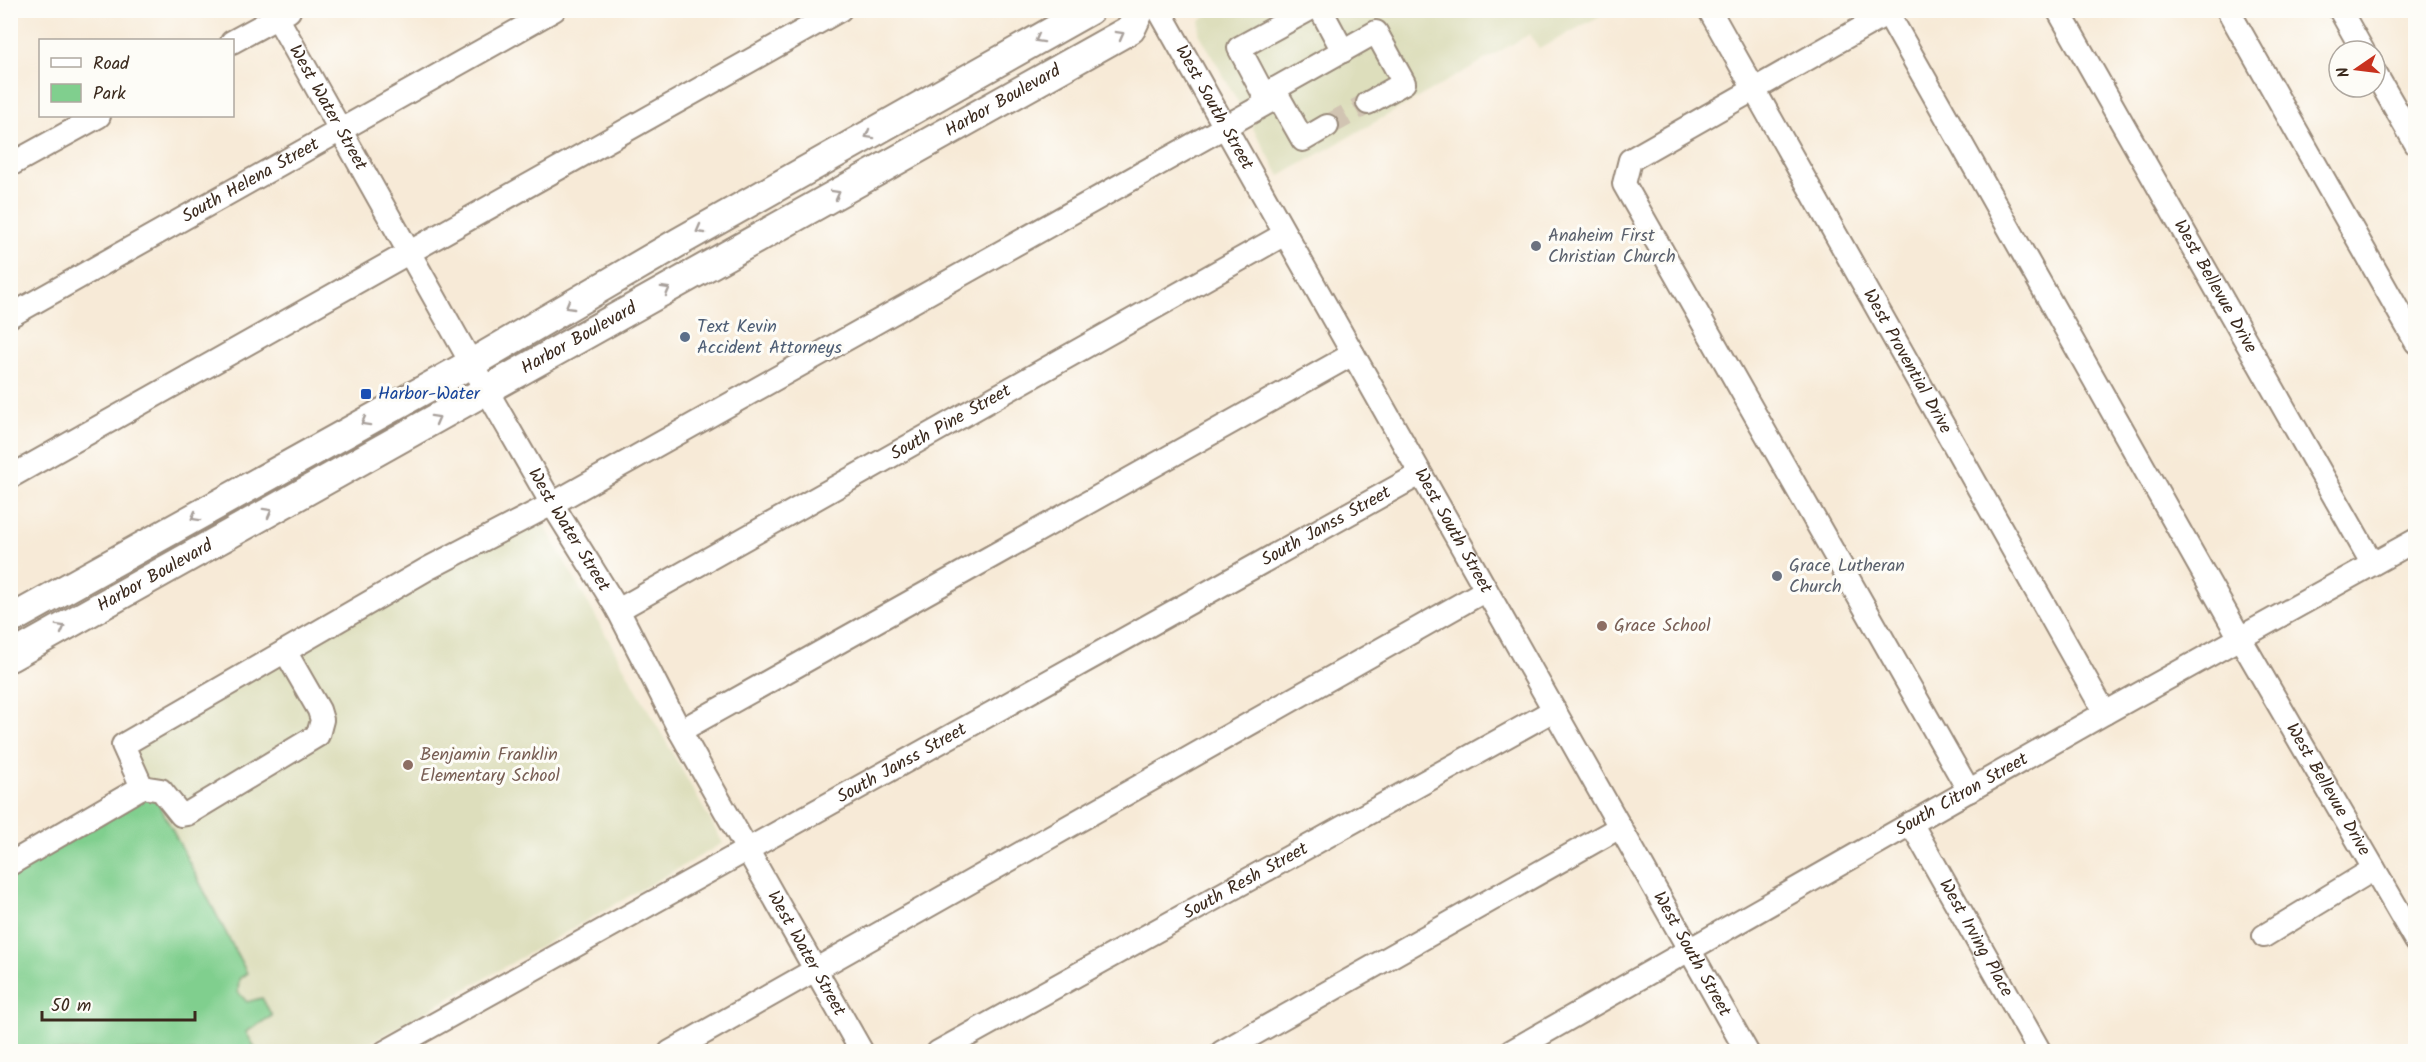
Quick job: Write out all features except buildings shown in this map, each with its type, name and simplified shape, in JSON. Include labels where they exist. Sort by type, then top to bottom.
[{"type":"main road","name":"Harbor Boulevard","points":[[10,620],[472,363],[679,242],[1090,10]]},
{"type":"main road","name":"Harbor Boulevard","points":[[10,657],[1131,28],[1140,10]]},
{"type":"street","name":"South Helena Street","points":[[10,316],[554,10]]},
{"type":"street","points":[[10,477],[840,10]]},
{"type":"street","name":"West South Street","points":[[1159,10],[1747,1052]]},
{"type":"street","points":[[1308,10],[1239,48],[1303,140],[1327,126]]},
{"type":"street","points":[[1321,10],[1343,51]]},
{"type":"street","name":"West Bellevue Drive","points":[[2058,10],[2372,563]]},
{"type":"street","points":[[2229,10],[2415,342]]},
{"type":"street","points":[[2340,10],[2356,39]]},
{"type":"street","name":"West Provential Drive","points":[[1710,11],[2105,712]]},
{"type":"street","points":[[1887,12],[1630,159],[1624,184],[1969,791]]},
{"type":"street","name":"West Bellevue Drive","points":[[1887,12],[2240,638],[2415,941]]},
{"type":"street","name":"West Water Street","points":[[280,13],[341,130],[487,391],[552,504],[618,610],[680,731],[862,1052]]},
{"type":"street","points":[[234,41],[280,13]]},
{"type":"street","points":[[1269,92],[1376,32],[1404,82],[1368,104]]},
{"type":"street","points":[[142,787],[123,745],[428,569],[552,504],[1269,102],[1269,92]]},
{"type":"street","points":[[2387,94],[2415,144]]},
{"type":"street","points":[[10,165],[97,117]]},
{"type":"street","name":"South Pine Street","points":[[618,610],[1285,234]]},
{"type":"street","points":[[680,731],[1353,354]]},
{"type":"street","name":"South Janss Street","points":[[386,1052],[1420,474]]},
{"type":"street","name":"South Citron Street","points":[[1510,1052],[2105,712],[2415,540]]},
{"type":"street","points":[[670,1052],[1486,590]]},
{"type":"street","points":[[10,864],[142,787],[161,790],[175,810],[181,815],[187,814],[318,735],[322,720],[319,710],[285,651]]},
{"type":"street","name":"South Resh Street","points":[[938,1052],[1554,710]]},
{"type":"street","name":"West Irving Place","points":[[1911,823],[2040,1052]]},
{"type":"street","points":[[1222,1052],[1620,827]]},
{"type":"street","points":[[2264,936],[2374,869]]},
{"type":"shaded area","points":[[1214,10],[1609,11],[1539,49],[1530,34],[1280,176],[1199,33],[1200,21]]},
{"type":"shaded area","name":"Benjamin Franklin Elementary School","points":[[534,507],[723,843],[355,1052],[11,1051],[10,869],[151,790],[124,740]]},
{"type":"green space","points":[[153,793],[247,973],[239,979],[238,992],[247,1002],[262,998],[272,1016],[246,1032],[255,1048],[249,1052],[17,1051],[10,1039],[10,875]]},
{"type":"tunnel","points":[[1327,126],[1368,103]]},
{"type":"place","name":"Anaheim First Christian Church","points":[[1536,246]]},
{"type":"place","name":"Text Kevin Accident Attorneys","points":[[685,337]]},
{"type":"place","name":"Harbor-Water","points":[[366,394]]},
{"type":"place","name":"Grace Lutheran Church","points":[[1777,576]]},
{"type":"place","name":"Grace School","points":[[1602,626]]},
{"type":"place","name":"Benjamin Franklin Elementary School","points":[[408,765]]}]
